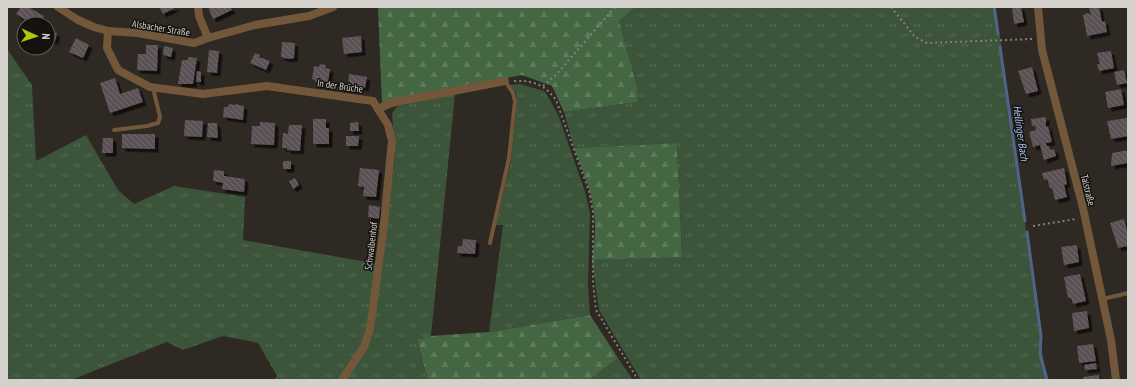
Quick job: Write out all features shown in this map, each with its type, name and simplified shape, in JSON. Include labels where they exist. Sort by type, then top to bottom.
[{"type":"street","name":"Alsbacher Straße","points":[[58,7],[78,20],[108,31],[138,32],[194,43],[255,26],[309,16],[333,7]]},
{"type":"street","points":[[198,7],[199,16],[208,38]]},
{"type":"street","name":"Talstraße","points":[[1038,7],[1040,39],[1085,218],[1111,340],[1116,380]]},
{"type":"street","name":"In der Brüche","points":[[108,31],[107,48],[118,70],[152,88],[203,94],[267,86],[373,101],[378,109]]},
{"type":"street","points":[[378,109],[391,103],[505,82]]},
{"type":"street","name":"Schwalbenhof","points":[[342,380],[364,347],[370,329],[378,270],[392,141],[388,124],[378,109]]},
{"type":"lane","points":[[490,243],[509,158],[515,101],[513,93],[505,82]]},
{"type":"lane","points":[[114,130],[148,126],[158,123],[160,117],[152,88]]},
{"type":"lane","points":[[1102,299],[1128,293]]},
{"type":"path","points":[[543,86],[555,76],[615,7]]},
{"type":"path","points":[[891,7],[915,37],[927,43],[1040,39]]},
{"type":"path","points":[[505,82],[523,81],[538,83],[549,90],[556,100],[589,191],[593,212],[593,282],[596,310],[638,380]]},
{"type":"path","points":[[1033,226],[1085,218]]},
{"type":"green space","points":[[378,7],[635,7],[619,21],[637,87],[637,102],[564,112],[552,86],[522,75],[382,103]]},
{"type":"green space","points":[[635,7],[996,7],[1043,358],[1048,380],[641,380],[599,310],[592,260],[682,256],[677,143],[574,148],[564,112],[637,102],[637,87],[619,21]]},
{"type":"green space","points":[[7,49],[32,85],[36,161],[86,135],[118,190],[134,204],[174,186],[245,197],[243,240],[378,264],[368,328],[363,346],[339,380],[274,380],[277,376],[258,343],[223,336],[183,350],[167,342],[71,380],[7,380]]},
{"type":"green space","points":[[520,84],[544,91],[550,100],[559,117],[585,192],[590,213],[588,283],[590,315],[489,332],[503,225],[496,225],[511,160],[517,101],[516,93],[510,85]]},
{"type":"green space","points":[[455,94],[431,336],[417,341],[428,380],[346,380],[366,349],[385,235],[395,156],[392,113],[398,106]]},
{"type":"green space","points":[[677,143],[682,257],[592,260],[595,228],[592,202],[585,177],[574,148]]},
{"type":"green space","points":[[590,315],[618,358],[589,380],[428,380],[417,340],[431,336],[489,332]]},
{"type":"green space","points":[[618,358],[633,380],[589,380]]},
{"type":"building","points":[[21,7],[28,7],[44,16],[19,16],[16,14]]},
{"type":"building","points":[[159,7],[177,7],[163,14]]},
{"type":"building","points":[[208,7],[230,7],[232,10],[213,19]]},
{"type":"building","points":[[1012,7],[1021,7],[1024,22],[1014,24]]},
{"type":"building","points":[[1089,7],[1099,7],[1102,22],[1105,21],[1107,32],[1087,36],[1083,15],[1088,13],[1091,15]]},
{"type":"building","points":[[361,36],[362,52],[344,54],[342,38]]},
{"type":"building","points":[[76,38],[89,45],[83,58],[69,52]]},
{"type":"building","points":[[282,42],[295,43],[294,58],[289,59],[281,57]]},
{"type":"building","points":[[146,45],[158,45],[157,71],[137,70],[138,54],[146,54]]},
{"type":"building","points":[[164,46],[173,48],[171,57],[163,55]]},
{"type":"building","points":[[209,50],[219,51],[217,73],[207,72]]},
{"type":"building","points":[[1111,51],[1114,68],[1099,71],[1097,64],[1100,64],[1097,53]]},
{"type":"building","points":[[255,53],[260,55],[259,57],[270,61],[266,70],[250,63]]},
{"type":"building","points":[[188,57],[197,58],[193,84],[178,84],[182,60],[188,60]]},
{"type":"building","points":[[320,64],[326,65],[325,68],[330,69],[328,82],[315,82],[315,80],[312,79],[314,66],[319,67]]},
{"type":"building","points":[[1032,67],[1038,91],[1026,94],[1018,71]]},
{"type":"building","points":[[1124,70],[1127,83],[1117,85],[1114,72]]},
{"type":"building","points":[[197,71],[201,72],[201,82],[196,82]]},
{"type":"building","points":[[349,74],[367,77],[365,88],[360,87],[360,90],[348,88]]},
{"type":"building","points":[[115,78],[120,94],[138,88],[143,102],[110,113],[100,83]]},
{"type":"building","points":[[1121,89],[1124,105],[1108,108],[1105,92]]},
{"type":"building","points":[[229,104],[244,106],[243,120],[223,117],[224,107],[228,107]]},
{"type":"building","points":[[1046,117],[1046,127],[1048,126],[1052,142],[1046,143],[1050,150],[1054,149],[1056,156],[1044,160],[1040,145],[1033,147],[1029,132],[1036,130],[1035,126],[1032,126],[1031,119]]},
{"type":"building","points":[[1127,118],[1128,136],[1111,139],[1107,121]]},
{"type":"building","points":[[313,119],[326,119],[326,128],[329,128],[329,144],[313,144]]},
{"type":"building","points":[[185,120],[203,121],[202,137],[184,136]]},
{"type":"building","points":[[260,122],[275,123],[274,145],[251,144],[252,126],[260,126]]},
{"type":"building","points":[[358,122],[359,131],[350,131],[350,123]]},
{"type":"building","points":[[208,123],[217,123],[218,138],[207,137]]},
{"type":"building","points":[[289,125],[302,125],[300,151],[282,148],[283,133],[288,134]]},
{"type":"building","points":[[122,134],[155,134],[155,149],[122,148]]},
{"type":"building","points":[[346,136],[359,136],[358,146],[346,146]]},
{"type":"building","points":[[103,138],[113,138],[113,153],[102,153]]},
{"type":"building","points":[[1128,150],[1128,163],[1111,166],[1112,153]]},
{"type":"building","points":[[283,161],[291,161],[291,169],[283,169]]},
{"type":"building","points":[[360,168],[379,170],[376,197],[363,196],[364,187],[358,186]]},
{"type":"building","points":[[1064,168],[1067,184],[1064,185],[1067,197],[1055,200],[1052,188],[1050,188],[1047,179],[1044,180],[1042,173]]},
{"type":"building","points":[[214,170],[224,171],[224,176],[245,179],[244,192],[222,189],[223,183],[213,181]]},
{"type":"building","points":[[295,178],[299,185],[293,189],[289,181]]},
{"type":"building","points":[[369,205],[380,207],[379,219],[368,217]]},
{"type":"building","points":[[1124,219],[1127,230],[1128,229],[1128,246],[1118,248],[1110,223]]},
{"type":"building","points":[[463,239],[476,240],[475,254],[457,253],[458,246],[462,246]]},
{"type":"building","points":[[1077,245],[1079,262],[1064,265],[1061,247]]},
{"type":"building","points":[[1080,274],[1086,301],[1073,304],[1071,298],[1068,298],[1064,277]]},
{"type":"building","points":[[1087,311],[1089,328],[1074,331],[1072,313]]},
{"type":"building","points":[[1093,344],[1096,361],[1079,363],[1077,346]]},
{"type":"building","points":[[1096,363],[1097,369],[1085,370],[1084,365]]},
{"type":"building","points":[[1099,375],[1099,380],[1083,380],[1083,377]]},
{"type":"waterway","name":"Hellinger Bach","points":[[994,7],[998,34]]},
{"type":"waterway","name":"Hellinger Bach","points":[[1000,47],[1025,221]]},
{"type":"waterway","name":"Hellinger Bach","points":[[1027,232],[1041,336],[1040,354],[1047,380]]}]
